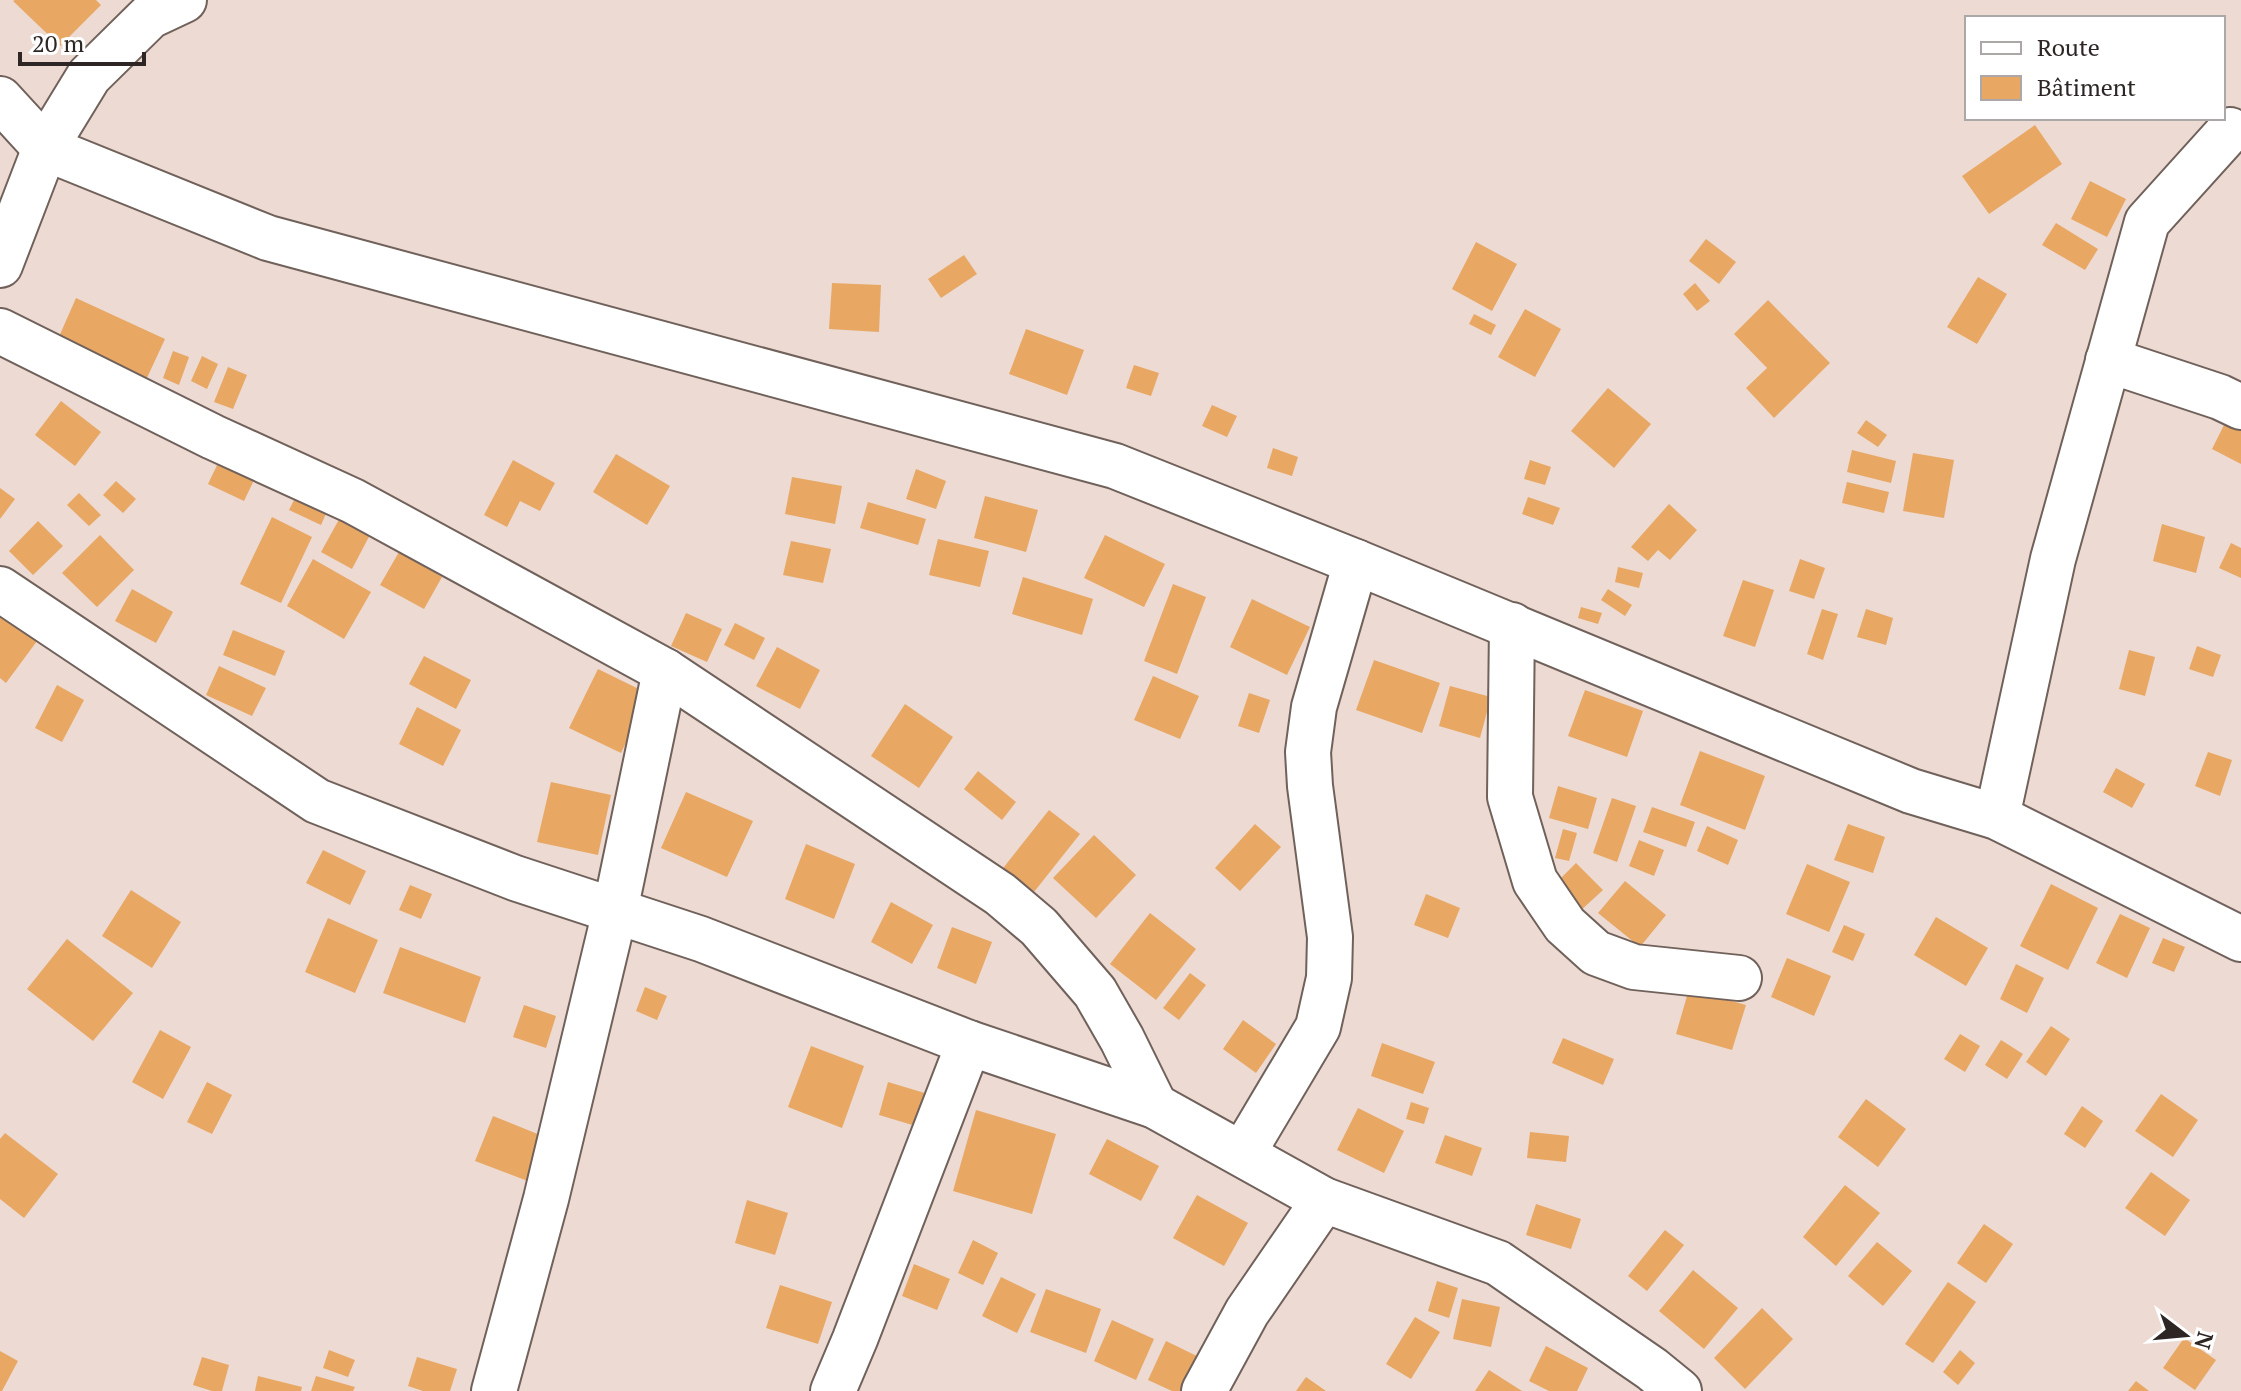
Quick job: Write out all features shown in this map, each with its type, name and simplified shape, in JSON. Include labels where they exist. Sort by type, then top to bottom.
[{"type":"street","points":[[0,265],[45,148],[89,76],[160,5]]},
{"type":"street","points":[[0,99],[45,148],[268,238],[1115,466],[1512,625],[1911,791],[1997,817],[2241,939]]},
{"type":"street","points":[[1997,817],[2053,559],[2147,222],[2230,130]]},
{"type":"street","points":[[0,331],[213,437],[366,508],[665,671],[1000,894],[1039,927],[1095,992],[1155,1106]]},
{"type":"street","points":[[2108,360],[2220,397],[2241,407]]},
{"type":"street","points":[[1243,1153],[1318,1027],[1329,978],[1330,937],[1308,752],[1314,707],[1356,562]]},
{"type":"street","points":[[0,589],[317,801],[515,878],[701,939],[969,1043],[1155,1106],[1324,1200],[1498,1263],[1679,1391]]},
{"type":"street","points":[[1512,625],[1510,797],[1535,881],[1565,925],[1596,953],[1634,967],[1739,978]]},
{"type":"street","points":[[494,1391],[546,1199],[615,911],[665,671]]},
{"type":"street","points":[[833,1391],[969,1043]]},
{"type":"street","points":[[1204,1391],[1247,1312],[1324,1200]]},
{"type":"building","points":[[15,0],[96,0],[101,5],[60,46]]},
{"type":"building","points":[[2035,125],[2062,164],[1989,214],[1962,176]]},
{"type":"building","points":[[2090,181],[2126,199],[2107,237],[2071,219]]},
{"type":"building","points":[[2056,223],[2098,249],[2085,270],[2042,245]]},
{"type":"building","points":[[1706,239],[1736,262],[1719,284],[1689,261]]},
{"type":"building","points":[[1476,242],[1517,264],[1492,311],[1452,289]]},
{"type":"building","points":[[964,255],[977,274],[941,298],[928,279]]},
{"type":"building","points":[[1978,277],[2007,294],[1977,344],[1947,327]]},
{"type":"building","points":[[832,283],[881,285],[879,332],[829,329]]},
{"type":"building","points":[[1695,283],[1710,301],[1697,311],[1683,294]]},
{"type":"building","points":[[76,298],[165,339],[146,380],[58,339]]},
{"type":"building","points":[[1768,300],[1830,363],[1774,418],[1746,388],[1767,368],[1734,334]]},
{"type":"building","points":[[1525,309],[1561,329],[1535,377],[1498,357]]},
{"type":"building","points":[[1474,314],[1496,325],[1491,335],[1469,324]]},
{"type":"building","points":[[1026,329],[1084,350],[1067,395],[1009,374]]},
{"type":"building","points":[[173,351],[189,357],[179,385],[163,378]]},
{"type":"building","points":[[202,356],[218,364],[207,389],[191,381]]},
{"type":"building","points":[[1134,365],[1159,373],[1151,396],[1126,388]]},
{"type":"building","points":[[228,367],[247,375],[233,409],[214,402]]},
{"type":"building","points":[[1608,388],[1651,424],[1614,468],[1571,431]]},
{"type":"building","points":[[61,401],[101,432],[75,466],[35,435]]},
{"type":"building","points":[[1212,405],[1237,416],[1227,437],[1202,426]]},
{"type":"building","points":[[2229,415],[2241,421],[2241,464],[2212,449]]},
{"type":"building","points":[[1866,420],[1887,435],[1878,447],[1857,433]]},
{"type":"building","points":[[1273,448],[1298,457],[1292,476],[1267,468]]},
{"type":"building","points":[[1852,450],[1896,461],[1891,483],[1847,472]]},
{"type":"building","points":[[1913,453],[1954,460],[1944,518],[1903,511]]},
{"type":"building","points":[[616,454],[670,486],[647,525],[593,492]]},
{"type":"building","points":[[220,459],[256,476],[244,501],[208,484]]},
{"type":"building","points":[[513,460],[555,483],[540,511],[520,501],[507,527],[484,515]]},
{"type":"building","points":[[1530,460],[1551,467],[1545,485],[1524,479]]},
{"type":"building","points":[[916,469],[946,481],[936,509],[906,499]]},
{"type":"building","points":[[792,477],[842,486],[835,524],[785,514]]},
{"type":"building","points":[[116,481],[136,499],[123,513],[103,495]]},
{"type":"building","points":[[1847,482],[1889,492],[1884,513],[1842,503]]},
{"type":"building","points":[[0,488],[15,499],[0,519]]},
{"type":"building","points":[[298,492],[329,507],[321,525],[289,510]]},
{"type":"building","points":[[79,493],[101,515],[89,526],[67,505]]},
{"type":"building","points":[[985,496],[1038,510],[1026,552],[974,538]]},
{"type":"building","points":[[1528,497],[1560,508],[1553,525],[1522,514]]},
{"type":"building","points":[[868,502],[926,519],[918,545],[860,528]]},
{"type":"building","points":[[1669,504],[1697,530],[1670,560],[1658,550],[1648,561],[1631,547]]},
{"type":"building","points":[[342,514],[372,531],[352,569],[321,552]]},
{"type":"building","points":[[272,517],[312,537],[281,603],[240,584]]},
{"type":"building","points":[[38,521],[63,546],[33,575],[9,551]]},
{"type":"building","points":[[2162,524],[2205,537],[2196,573],[2153,561]]},
{"type":"building","points":[[100,535],[134,570],[97,607],[62,573]]},
{"type":"building","points":[[1105,535],[1165,564],[1144,607],[1084,578]]},
{"type":"building","points":[[938,539],[989,551],[980,587],[929,575]]},
{"type":"building","points":[[791,541],[831,549],[823,583],[783,575]]},
{"type":"building","points":[[2231,543],[2241,548],[2241,578],[2219,568]]},
{"type":"building","points":[[399,552],[442,577],[424,609],[380,585]]},
{"type":"building","points":[[313,559],[371,592],[344,639],[287,606]]},
{"type":"building","points":[[1800,559],[1825,568],[1814,599],[1789,591]]},
{"type":"building","points":[[1618,567],[1643,573],[1639,588],[1615,582]]},
{"type":"building","points":[[1023,577],[1093,599],[1082,635],[1012,614]]},
{"type":"building","points":[[1743,580],[1774,590],[1755,647],[1723,636]]},
{"type":"building","points":[[1173,584],[1206,597],[1177,674],[1144,661]]},
{"type":"building","points":[[132,589],[173,612],[156,643],[115,621]]},
{"type":"building","points":[[1608,589],[1632,605],[1625,616],[1601,600]]},
{"type":"building","points":[[1252,599],[1310,627],[1287,675],[1230,647]]},
{"type":"building","points":[[0,607],[40,637],[6,683],[0,678]]},
{"type":"building","points":[[1581,607],[1602,613],[1598,624],[1578,618]]},
{"type":"building","points":[[1822,609],[1838,614],[1823,660],[1807,654]]},
{"type":"building","points":[[1866,609],[1893,618],[1886,645],[1857,637]]},
{"type":"building","points":[[686,613],[722,629],[707,662],[671,646]]},
{"type":"building","points":[[735,623],[765,638],[754,660],[724,645]]},
{"type":"building","points":[[233,630],[285,651],[275,676],[223,655]]},
{"type":"building","points":[[2197,646],[2221,655],[2213,677],[2189,669]]},
{"type":"building","points":[[777,647],[820,670],[800,709],[756,686]]},
{"type":"building","points":[[2129,650],[2155,657],[2145,696],[2119,689]]},
{"type":"building","points":[[424,656],[471,680],[456,709],[409,684]]},
{"type":"building","points":[[1374,660],[1440,683],[1422,733],[1356,710]]},
{"type":"building","points":[[219,666],[266,688],[252,716],[206,695]]},
{"type":"building","points":[[598,669],[649,694],[621,753],[569,728]]},
{"type":"building","points":[[1153,676],[1199,696],[1180,739],[1134,720]]},
{"type":"building","points":[[57,685],[84,700],[62,742],[35,728]]},
{"type":"building","points":[[1450,686],[1491,697],[1480,738],[1439,726]]},
{"type":"building","points":[[1585,690],[1643,711],[1627,757],[1568,736]]},
{"type":"building","points":[[1249,693],[1270,700],[1259,733],[1238,726]]},
{"type":"building","points":[[905,704],[953,737],[919,788],[871,756]]},
{"type":"building","points":[[417,707],[461,730],[443,766],[399,744]]},
{"type":"building","points":[[1700,751],[1765,776],[1745,830],[1680,805]]},
{"type":"building","points":[[2208,752],[2232,760],[2220,796],[2195,786]]},
{"type":"building","points":[[2116,768],[2145,784],[2132,808],[2103,792]]},
{"type":"building","points":[[978,771],[1016,802],[1002,820],[964,789]]},
{"type":"building","points":[[551,782],[611,795],[598,855],[537,842]]},
{"type":"building","points":[[1558,786],[1597,798],[1588,829],[1549,818]]},
{"type":"building","points":[[686,792],[753,821],[727,877],[661,848]]},
{"type":"building","points":[[1612,798],[1636,806],[1617,862],[1593,853]]},
{"type":"building","points":[[1652,807],[1695,822],[1686,847],[1643,832]]},
{"type":"building","points":[[1049,810],[1080,834],[1030,897],[1000,872]]},
{"type":"building","points":[[1255,824],[1281,847],[1240,891],[1215,868]]},
{"type":"building","points":[[1848,824],[1885,837],[1873,873],[1834,860]]},
{"type":"building","points":[[1707,826],[1738,840],[1728,865],[1697,851]]},
{"type":"building","points":[[1563,829],[1577,833],[1569,861],[1555,858]]},
{"type":"building","points":[[1094,835],[1136,875],[1096,918],[1053,878]]},
{"type":"building","points":[[1639,840],[1664,850],[1654,876],[1629,866]]},
{"type":"building","points":[[806,844],[855,864],[834,919],[785,899]]},
{"type":"building","points":[[323,850],[366,871],[350,905],[306,883]]},
{"type":"building","points":[[1576,863],[1603,890],[1579,912],[1554,885]]},
{"type":"building","points":[[1807,864],[1850,882],[1829,932],[1786,914]]},
{"type":"building","points":[[1625,881],[1666,915],[1640,947],[1598,913]]},
{"type":"building","points":[[2051,884],[2098,908],[2068,970],[2020,946]]},
{"type":"building","points":[[410,885],[432,894],[421,919],[399,910]]},
{"type":"building","points":[[131,890],[181,922],[152,968],[102,936]]},
{"type":"building","points":[[1426,894],[1460,908],[1448,938],[1414,925]]},
{"type":"building","points":[[891,902],[933,925],[912,964],[871,942]]},
{"type":"building","points":[[1150,913],[1196,949],[1156,1000],[1110,964]]},
{"type":"building","points":[[2120,914],[2150,928],[2127,978],[2096,963]]},
{"type":"building","points":[[1936,917],[1988,948],[1966,986],[1914,955]]},
{"type":"building","points":[[328,918],[378,940],[355,993],[305,972]]},
{"type":"building","points":[[1844,925],[1865,934],[1853,961],[1832,952]]},
{"type":"building","points":[[952,927],[992,942],[976,984],[937,968]]},
{"type":"building","points":[[2163,938],[2185,947],[2174,972],[2152,963]]},
{"type":"building","points":[[67,939],[133,993],[93,1041],[27,989]]},
{"type":"building","points":[[400,947],[481,977],[465,1023],[383,993]]},
{"type":"building","points":[[1787,958],[1831,976],[1814,1016],[1771,997]]},
{"type":"building","points":[[2016,964],[2044,978],[2027,1013],[2000,999]]},
{"type":"building","points":[[1190,973],[1206,985],[1179,1020],[1163,1008]]},
{"type":"building","points":[[645,987],[667,996],[657,1020],[636,1011]]},
{"type":"building","points":[[1689,989],[1746,1005],[1732,1050],[1676,1034]]},
{"type":"building","points":[[524,1005],[556,1016],[546,1048],[513,1037]]},
{"type":"building","points":[[1243,1020],[1276,1044],[1256,1073],[1223,1049]]},
{"type":"building","points":[[2051,1026],[2070,1039],[2046,1076],[2026,1062]]},
{"type":"building","points":[[160,1030],[191,1047],[163,1099],[132,1082]]},
{"type":"building","points":[[1960,1034],[1980,1046],[1965,1072],[1944,1059]]},
{"type":"building","points":[[1563,1038],[1614,1059],[1603,1085],[1552,1063]]},
{"type":"building","points":[[2001,1040],[2023,1054],[2007,1079],[1985,1065]]},
{"type":"building","points":[[1382,1043],[1435,1062],[1423,1094],[1371,1076]]},
{"type":"building","points":[[811,1046],[864,1066],[842,1128],[788,1107]]},
{"type":"building","points":[[207,1082],[232,1095],[212,1134],[187,1122]]},
{"type":"building","points":[[888,1082],[928,1094],[919,1127],[879,1115]]},
{"type":"building","points":[[2161,1094],[2198,1120],[2173,1157],[2135,1131]]},
{"type":"building","points":[[1866,1099],[1906,1129],[1878,1167],[1838,1137]]},
{"type":"building","points":[[1411,1102],[1429,1108],[1424,1124],[1406,1119]]},
{"type":"building","points":[[2082,1106],[2103,1121],[2085,1148],[2064,1134]]},
{"type":"building","points":[[1358,1108],[1404,1131],[1384,1173],[1337,1150]]},
{"type":"building","points":[[976,1110],[1056,1134],[1032,1214],[953,1191]]},
{"type":"building","points":[[493,1116],[550,1139],[533,1183],[475,1161]]},
{"type":"building","points":[[1530,1132],[1569,1136],[1566,1162],[1527,1158]]},
{"type":"building","points":[[5,1133],[58,1174],[24,1218],[0,1199],[0,1139]]},
{"type":"building","points":[[1445,1135],[1482,1148],[1472,1176],[1435,1163]]},
{"type":"building","points":[[1107,1139],[1159,1166],[1141,1201],[1089,1174]]},
{"type":"building","points":[[2151,1172],[2190,1200],[2165,1236],[2125,1208]]},
{"type":"building","points":[[1845,1185],[1880,1213],[1836,1266],[1803,1237]]},
{"type":"building","points":[[1197,1195],[1248,1223],[1224,1266],[1173,1238]]},
{"type":"building","points":[[747,1200],[788,1213],[775,1255],[735,1243]]},
{"type":"building","points":[[1536,1204],[1581,1219],[1571,1249],[1526,1235]]},
{"type":"building","points":[[1984,1224],[2013,1244],[1986,1283],[1957,1263]]},
{"type":"building","points":[[1665,1230],[1684,1245],[1647,1291],[1628,1276]]},
{"type":"building","points":[[973,1240],[998,1253],[983,1285],[958,1273]]},
{"type":"building","points":[[1877,1242],[1912,1271],[1883,1306],[1848,1276]]},
{"type":"building","points":[[914,1264],[950,1279],[937,1310],[902,1296]]},
{"type":"building","points":[[1693,1270],[1738,1308],[1704,1349],[1659,1311]]},
{"type":"building","points":[[1001,1277],[1036,1294],[1017,1333],[982,1316]]},
{"type":"building","points":[[1437,1281],[1458,1288],[1449,1318],[1428,1311]]},
{"type":"building","points":[[1948,1282],[1976,1302],[1933,1363],[1905,1344]]},
{"type":"building","points":[[780,1285],[832,1302],[818,1344],[766,1328]]},
{"type":"building","points":[[1046,1289],[1101,1309],[1086,1353],[1030,1332]]},
{"type":"building","points":[[1462,1299],[1500,1307],[1491,1347],[1453,1339]]},
{"type":"building","points":[[1762,1308],[1793,1339],[1745,1389],[1714,1358]]},
{"type":"building","points":[[1415,1317],[1440,1332],[1411,1379],[1386,1364]]},
{"type":"building","points":[[1112,1320],[1154,1339],[1136,1380],[1094,1361]]},
{"type":"building","points":[[2184,1338],[2216,1360],[2195,1390],[2163,1368]]},
{"type":"building","points":[[1166,1341],[1201,1358],[1186,1391],[1172,1391],[1148,1380]]},
{"type":"building","points":[[1546,1346],[1588,1368],[1577,1391],[1549,1391],[1529,1381]]},
{"type":"building","points":[[329,1350],[355,1360],[348,1377],[323,1368]]},
{"type":"building","points":[[1960,1350],[1975,1363],[1958,1385],[1943,1372]]},
{"type":"building","points":[[0,1351],[18,1361],[2,1391],[0,1391]]},
{"type":"building","points":[[202,1357],[229,1365],[222,1391],[193,1385]]},
{"type":"building","points":[[417,1357],[457,1369],[450,1391],[423,1391],[408,1386]]},
{"type":"building","points":[[1489,1370],[1522,1391],[1475,1391]]},
{"type":"building","points":[[258,1376],[302,1387],[301,1391],[255,1391]]},
{"type":"building","points":[[316,1376],[355,1387],[353,1391],[311,1391]]},
{"type":"building","points":[[1306,1377],[1326,1391],[1296,1391]]},
{"type":"building","points":[[2136,1381],[2149,1391],[2128,1391]]}]
